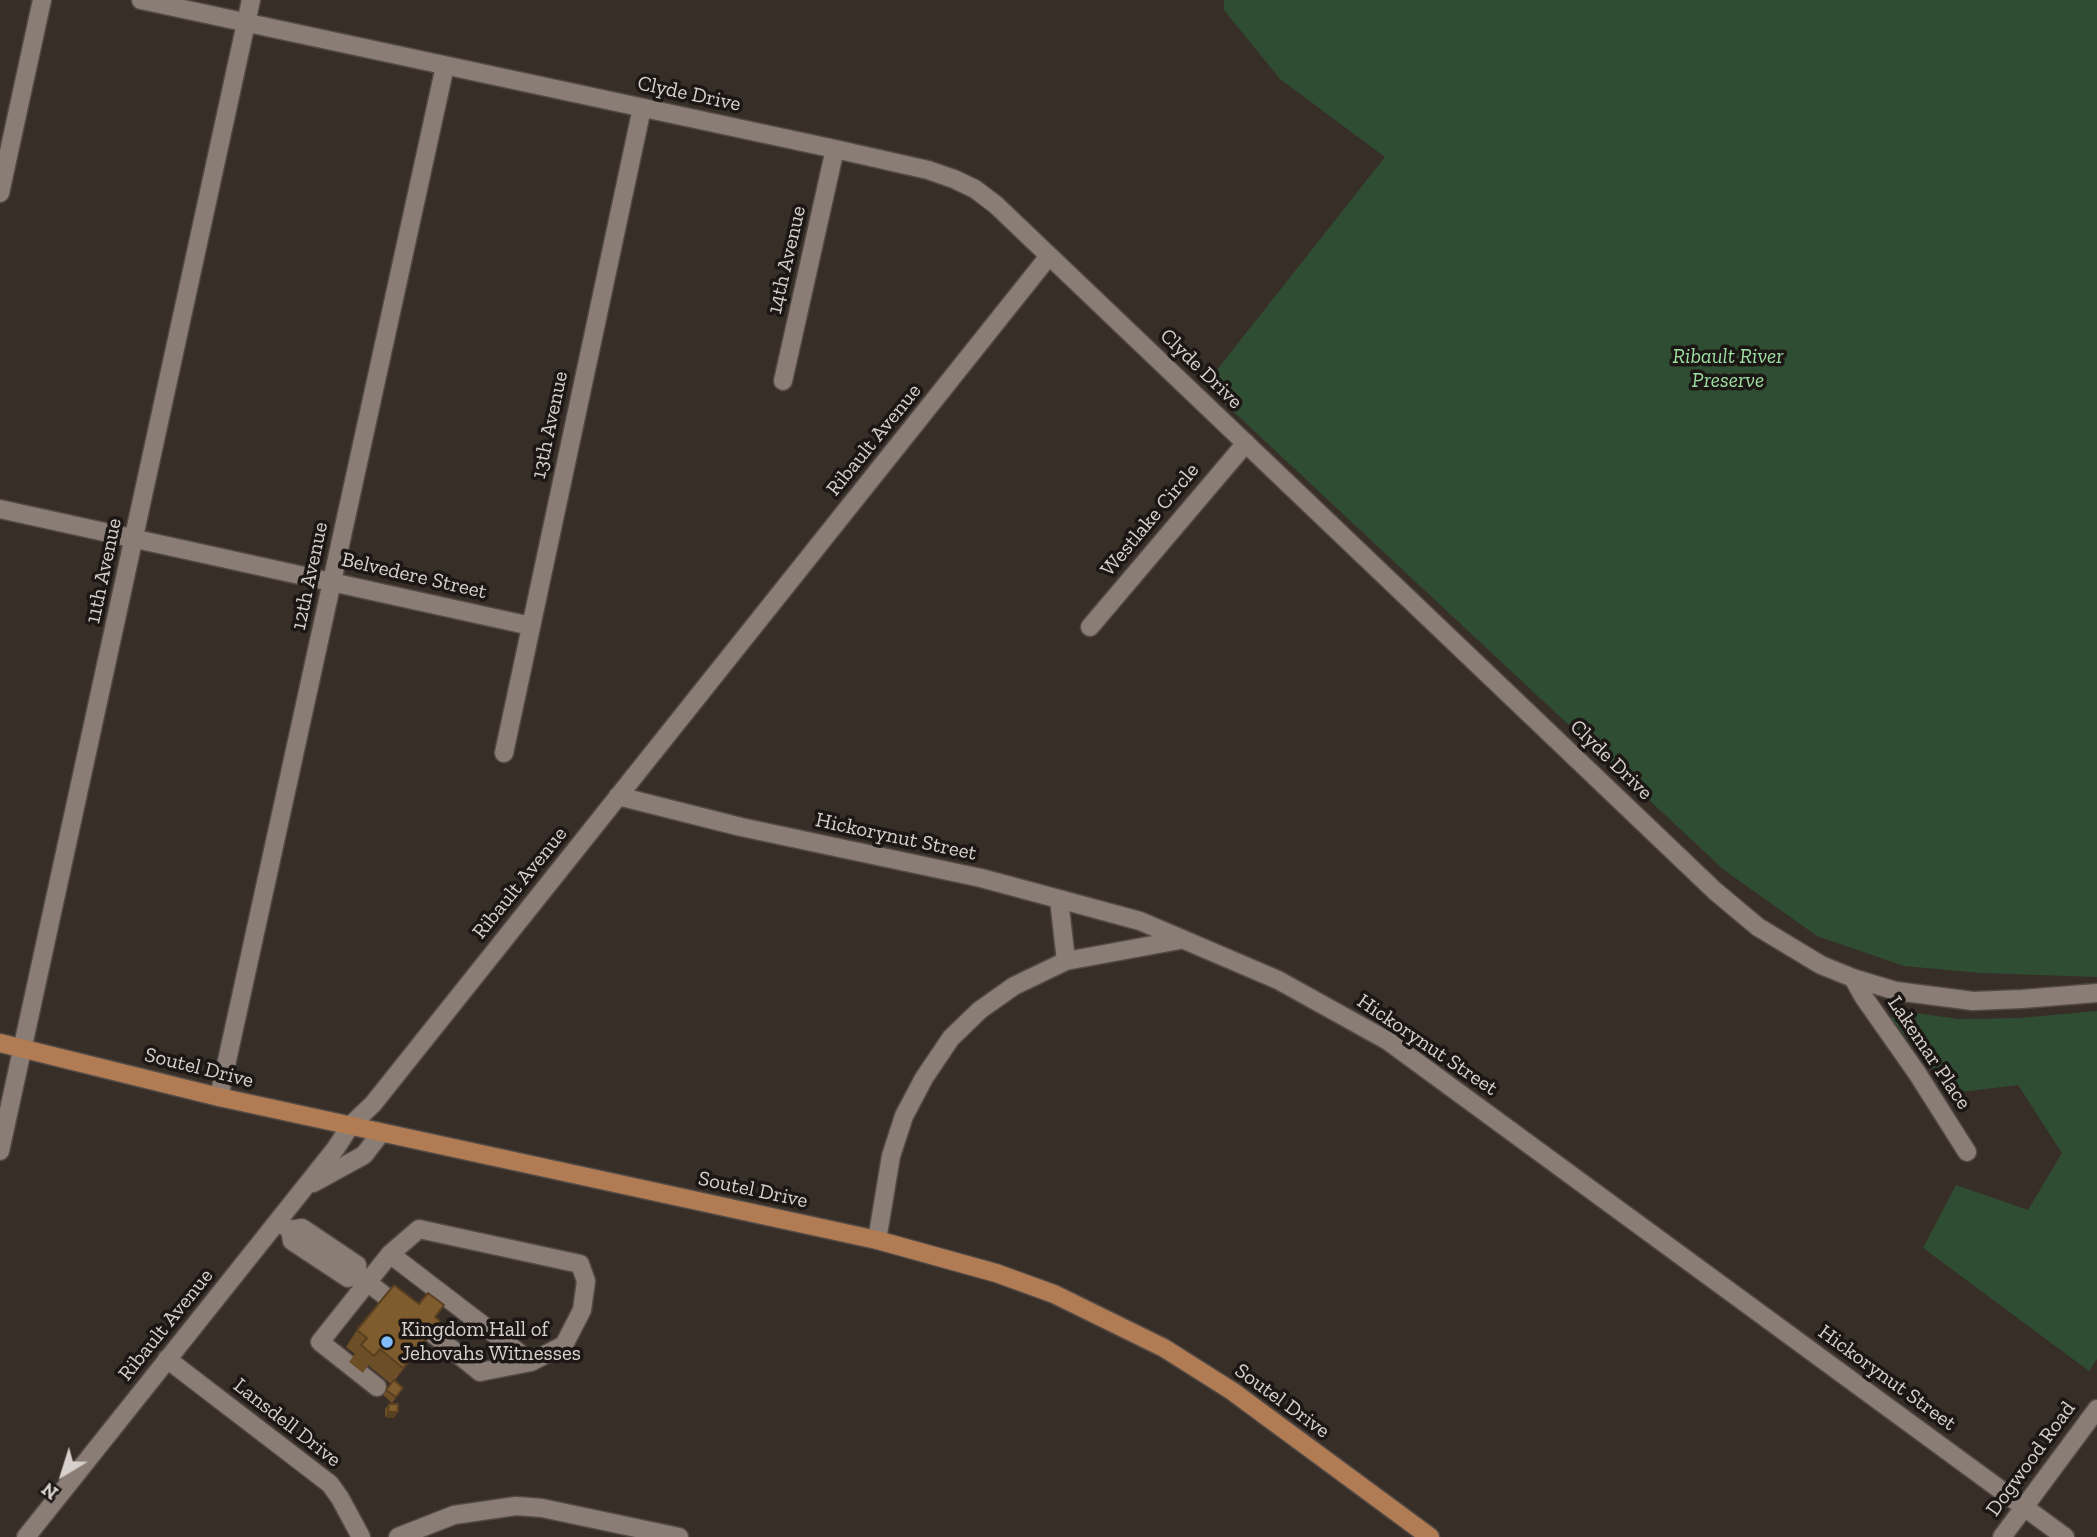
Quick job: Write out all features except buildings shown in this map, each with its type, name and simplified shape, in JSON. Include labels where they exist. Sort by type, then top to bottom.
[{"type":"main road","name":"Soutel Drive","points":[[0,1043],[219,1097],[877,1240],[974,1266],[1054,1294],[1164,1348],[1232,1391],[1430,1537]]},
{"type":"street","points":[[0,193],[42,0]]},
{"type":"street","name":"Clyde Drive","points":[[141,0],[835,149],[954,178],[975,189],[996,205],[1715,891],[1758,927],[1821,965],[1896,991],[1973,1001],[2097,993]]},
{"type":"street","name":"11th Avenue","points":[[0,1151],[251,0]]},
{"type":"street","name":"12th Avenue","points":[[219,1097],[445,66]]},
{"type":"street","name":"13th Avenue","points":[[504,753],[642,108]]},
{"type":"street","name":"14th Avenue","points":[[783,381],[835,149]]},
{"type":"street","name":"Ribault Avenue","points":[[26,1537],[167,1359],[284,1226],[304,1189],[336,1148],[349,1126],[373,1104],[1049,256]]},
{"type":"street","name":"Westlake Circle","points":[[1090,627],[1245,443]]},
{"type":"street","name":"Belvedere Street","points":[[0,509],[531,626]]},
{"type":"street","name":"Hickorynut Street","points":[[618,796],[741,827],[981,878],[1140,921],[1278,979],[1388,1041],[2065,1537]]},
{"type":"street","points":[[1059,899],[1066,961]]},
{"type":"street","points":[[877,1240],[891,1156],[904,1116],[924,1078],[951,1038],[980,1010],[1014,986],[1066,961],[1181,940]]},
{"type":"street","name":"Lakemar Place","points":[[1853,978],[1967,1152]]},
{"type":"street","points":[[304,1189],[364,1155],[381,1133]]},
{"type":"street","points":[[284,1226],[292,1241],[348,1278],[363,1278],[411,1316]]},
{"type":"street","points":[[377,1387],[320,1342],[363,1278],[419,1229],[580,1264],[586,1281],[582,1310],[564,1345],[531,1362],[480,1372],[427,1329]]},
{"type":"street","points":[[390,1254],[531,1362]]},
{"type":"street","name":"Lansdell Drive","points":[[167,1359],[330,1484],[361,1537]]},
{"type":"street","name":"Dogwood Road","points":[[2002,1537],[2097,1409]]},
{"type":"street","points":[[398,1537],[454,1515],[516,1506],[542,1507],[679,1537]]},
{"type":"green space","name":"Ribault River Preserve","points":[[1224,0],[2097,0],[2097,977],[1980,973],[1904,966],[1817,936],[1724,870],[1205,385],[1385,157],[1280,79],[1224,10]]},
{"type":"green space","points":[[1894,1010],[1959,1019],[2019,1018],[2097,1011],[2097,1359],[2089,1371],[1923,1248],[1956,1185],[2028,1210],[2062,1153],[2018,1085],[1952,1093],[1891,1019]]},
{"type":"place","name":"Kingdom Hall of Jehovahs Witnesses","points":[[387,1342]]}]
